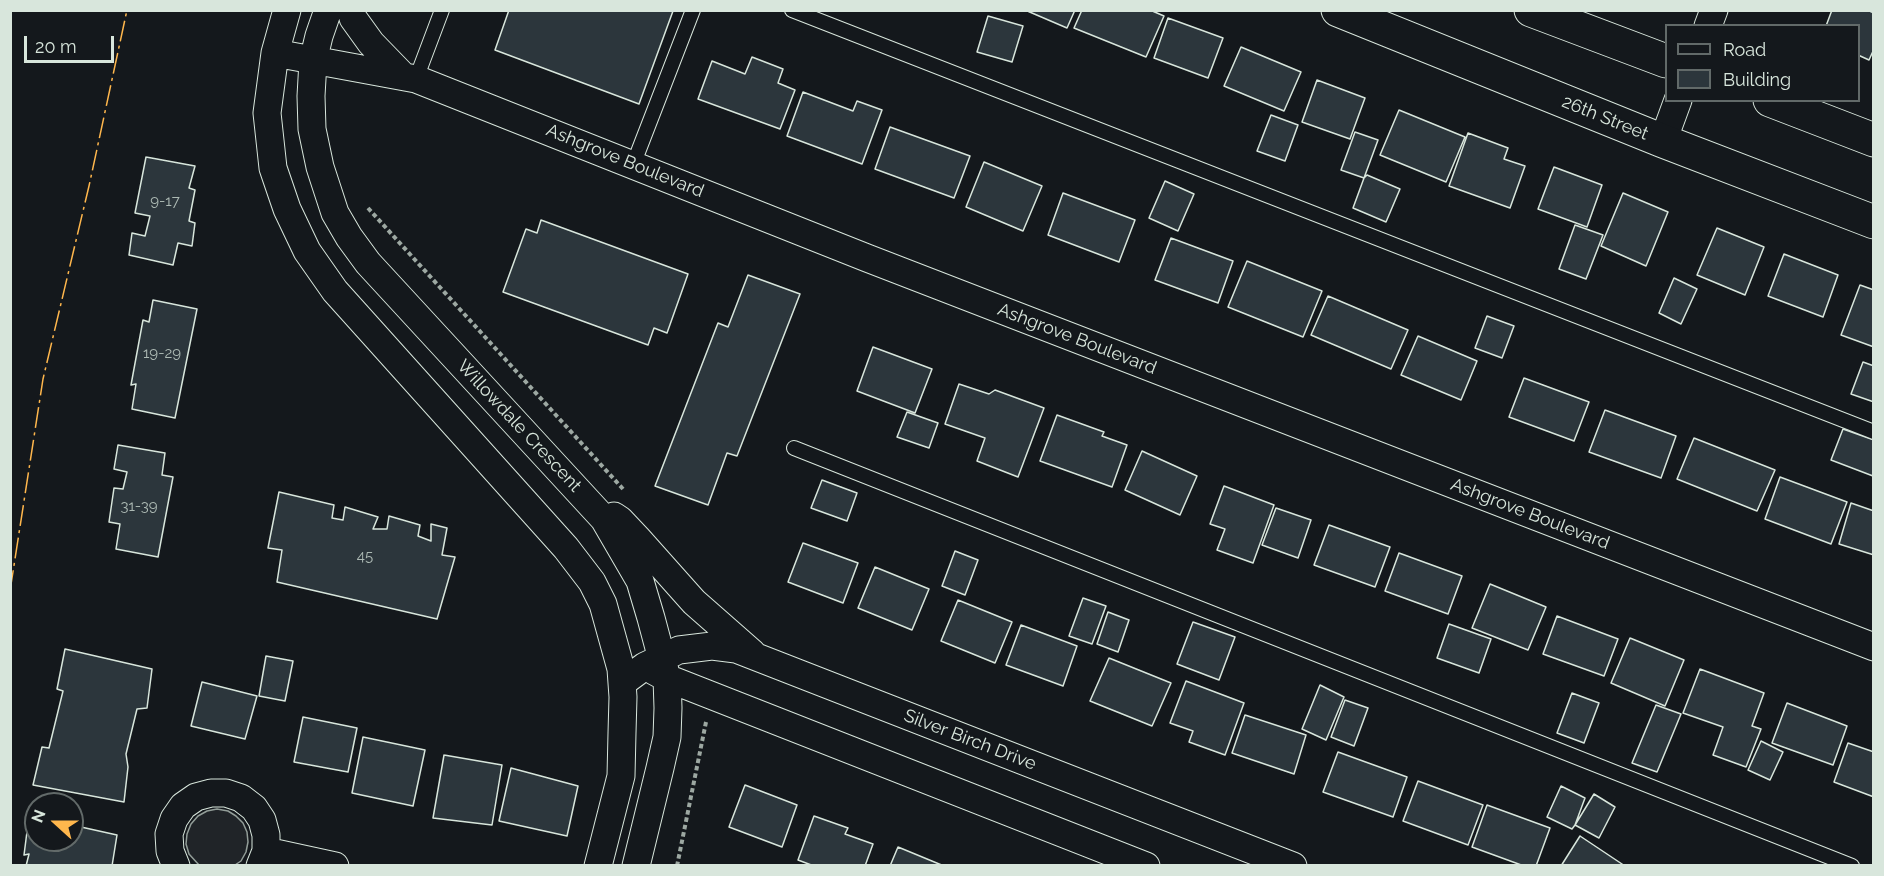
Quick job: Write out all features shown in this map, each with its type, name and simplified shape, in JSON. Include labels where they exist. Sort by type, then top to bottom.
[{"type":"street","points":[[287,10],[275,53],[267,113],[273,168],[287,209],[307,251],[335,291],[566,548],[592,582],[603,604],[621,669],[623,709],[621,776],[598,866]]},
{"type":"street","name":"Willowdale Crescent","points":[[328,10],[313,61],[310,96],[312,129],[320,167],[335,213],[368,263],[604,519],[640,581],[658,667],[667,736],[636,866]]},
{"type":"street","points":[[351,10],[353,18],[371,43],[410,78]]},
{"type":"street","name":"26th Street","points":[[1338,10],[1663,141],[1874,222]]},
{"type":"street","points":[[1531,10],[1665,61]]},
{"type":"street","name":"Ashgrove Boulevard","points":[[275,53],[410,78],[890,267],[1874,647]]},
{"type":"street","points":[[1663,141],[1677,102]]},
{"type":"street","points":[[1775,102],[1874,140]]},
{"type":"street","points":[[586,498],[620,520],[694,602],[755,656]]},
{"type":"street","points":[[612,632],[632,656],[1146,866]]},
{"type":"street","name":"Silver Birch Drive","points":[[622,682],[658,667],[679,650],[712,646],[736,649],[1293,866]]},
{"type":"street","points":[[176,866],[170,850],[170,834],[174,819],[183,806],[196,797],[211,793],[234,795],[254,808],[262,820],[266,836],[263,858],[335,866]]},
{"type":"lane","points":[[410,78],[442,10]]},
{"type":"lane","points":[[633,165],[693,10]]},
{"type":"lane","points":[[792,10],[1874,432]]},
{"type":"lane","points":[[794,448],[1852,866]]},
{"type":"shaded area","points":[[217,809],[228,811],[243,823],[247,832],[246,852],[241,861],[235,865],[199,865],[189,854],[186,844],[187,834],[191,824],[198,816]]},
{"type":"building","points":[[509,10],[673,11],[639,104],[495,50]]},
{"type":"building","points":[[1025,10],[1075,10],[1067,28]]},
{"type":"building","points":[[1082,10],[1150,10],[1164,16],[1146,57],[1074,28]]},
{"type":"building","points":[[1832,10],[1867,10],[1874,13],[1874,49],[1869,60],[1860,56],[1860,24],[1827,24]]},
{"type":"building","points":[[988,16],[1023,26],[1012,62],[977,52]]},
{"type":"building","points":[[1168,18],[1223,38],[1208,78],[1154,58]]},
{"type":"building","points":[[1241,47],[1301,72],[1284,111],[1224,86]]},
{"type":"building","points":[[752,57],[783,69],[778,83],[795,90],[780,129],[698,99],[712,61],[745,74]]},
{"type":"building","points":[[1317,80],[1365,98],[1350,139],[1302,122]]},
{"type":"building","points":[[803,92],[853,111],[857,101],[882,110],[862,164],[787,136]]},
{"type":"building","points":[[1399,110],[1465,137],[1446,182],[1380,155]]},
{"type":"building","points":[[1271,115],[1298,125],[1285,161],[1257,151]]},
{"type":"building","points":[[890,127],[970,156],[954,198],[875,169]]},
{"type":"building","points":[[1355,132],[1378,140],[1364,178],[1341,170]]},
{"type":"building","points":[[1468,133],[1508,148],[1504,159],[1525,166],[1510,208],[1449,186]]},
{"type":"building","points":[[146,157],[195,166],[189,188],[195,190],[189,221],[195,223],[192,246],[178,243],[173,265],[129,255],[132,233],[145,236],[150,216],[135,213]]},
{"type":"building","points":[[984,162],[1042,186],[1023,231],[966,207]]},
{"type":"building","points":[[1554,167],[1602,185],[1587,227],[1538,209]]},
{"type":"building","points":[[1367,175],[1400,189],[1386,222],[1353,208]]},
{"type":"building","points":[[1165,181],[1194,194],[1178,231],[1149,218]]},
{"type":"building","points":[[1063,193],[1135,220],[1119,262],[1048,235]]},
{"type":"building","points":[[1623,193],[1668,212],[1646,266],[1601,246]]},
{"type":"building","points":[[541,220],[688,274],[667,333],[654,328],[648,345],[503,292],[526,229],[537,233]]},
{"type":"building","points":[[1575,225],[1603,235],[1586,279],[1559,269]]},
{"type":"building","points":[[1717,228],[1764,247],[1745,295],[1697,275]]},
{"type":"building","points":[[1171,238],[1233,261],[1218,303],[1155,280]]},
{"type":"building","points":[[1784,254],[1838,275],[1823,317],[1768,296]]},
{"type":"building","points":[[1247,261],[1322,291],[1303,337],[1228,307]]},
{"type":"building","points":[[748,275],[800,294],[737,456],[727,453],[708,505],[655,486],[718,323],[728,327]]},
{"type":"building","points":[[1674,278],[1697,289],[1681,324],[1659,313]]},
{"type":"building","points":[[1860,285],[1874,290],[1874,347],[1841,335]]},
{"type":"building","points":[[1328,296],[1408,330],[1391,369],[1311,335]]},
{"type":"building","points":[[153,300],[197,309],[175,418],[132,409],[136,384],[131,385],[143,320],[149,322]]},
{"type":"building","points":[[1487,316],[1514,326],[1502,358],[1475,348]]},
{"type":"building","points":[[1418,336],[1477,361],[1461,400],[1401,375]]},
{"type":"building","points":[[873,347],[932,369],[915,413],[857,391]]},
{"type":"building","points":[[1863,362],[1874,366],[1874,402],[1851,394]]},
{"type":"building","points":[[1524,378],[1589,402],[1574,441],[1509,417]]},
{"type":"building","points":[[959,384],[989,394],[995,390],[1044,408],[1018,477],[977,461],[985,438],[945,424]]},
{"type":"building","points":[[1605,410],[1676,436],[1661,478],[1589,452]]},
{"type":"building","points":[[907,412],[938,423],[929,448],[897,437]]},
{"type":"building","points":[[1057,415],[1104,432],[1102,436],[1127,445],[1112,487],[1040,461]]},
{"type":"building","points":[[1843,429],[1874,440],[1873,476],[1831,460]]},
{"type":"building","points":[[1694,438],[1775,470],[1757,511],[1677,479]]},
{"type":"building","points":[[118,445],[165,453],[162,475],[173,477],[158,557],[116,549],[120,524],[109,522],[114,488],[123,489],[127,472],[114,469]]},
{"type":"building","points":[[1142,451],[1197,476],[1180,515],[1125,490]]},
{"type":"building","points":[[1780,477],[1847,502],[1831,544],[1765,519]]},
{"type":"building","points":[[822,480],[857,493],[847,521],[811,508]]},
{"type":"building","points":[[1224,486],[1274,505],[1253,563],[1217,550],[1225,529],[1210,524]]},
{"type":"building","points":[[279,492],[334,505],[332,518],[343,520],[345,507],[378,517],[373,529],[387,529],[389,516],[420,525],[418,536],[431,541],[431,524],[447,528],[442,555],[455,557],[437,619],[277,582],[282,550],[268,548]]},
{"type":"building","points":[[1851,503],[1874,511],[1874,555],[1839,544]]},
{"type":"building","points":[[1276,508],[1311,520],[1298,558],[1262,545]]},
{"type":"building","points":[[1329,525],[1390,547],[1375,587],[1314,565]]},
{"type":"building","points":[[803,543],[858,563],[843,603],[788,582]]},
{"type":"building","points":[[955,551],[978,560],[965,595],[942,586]]},
{"type":"building","points":[[1399,553],[1462,576],[1448,614],[1385,591]]},
{"type":"building","points":[[875,567],[929,589],[912,630],[858,608]]},
{"type":"building","points":[[1490,584],[1546,607],[1528,650],[1472,628]]},
{"type":"building","points":[[1083,598],[1106,606],[1092,644],[1069,636]]},
{"type":"building","points":[[958,600],[1012,622],[995,663],[941,641]]},
{"type":"building","points":[[1108,612],[1129,620],[1118,652],[1097,644]]},
{"type":"building","points":[[1557,616],[1618,639],[1604,676],[1543,654]]},
{"type":"building","points":[[1193,622],[1235,637],[1219,680],[1177,664]]},
{"type":"building","points":[[1449,624],[1491,639],[1479,673],[1437,658]]},
{"type":"building","points":[[1021,625],[1077,646],[1063,686],[1006,665]]},
{"type":"building","points":[[1630,638],[1684,660],[1665,706],[1611,683]]},
{"type":"building","points":[[65,649],[152,669],[147,708],[137,709],[126,754],[128,767],[124,802],[84,795],[84,792],[70,792],[33,785],[42,747],[49,748],[63,691],[57,689]]},
{"type":"building","points":[[266,656],[293,661],[285,701],[259,696]]},
{"type":"building","points":[[1109,658],[1171,683],[1152,726],[1090,701]]},
{"type":"building","points":[[1700,669],[1764,693],[1752,726],[1761,729],[1746,767],[1713,755],[1723,727],[1683,713]]},
{"type":"building","points":[[1186,681],[1244,703],[1225,755],[1189,742],[1193,731],[1170,723]]},
{"type":"building","points":[[202,682],[257,696],[245,739],[191,726]]},
{"type":"building","points":[[1320,685],[1344,697],[1326,740],[1302,729]]},
{"type":"building","points":[[1572,693],[1599,703],[1584,743],[1557,733]]},
{"type":"building","points":[[1345,700],[1368,708],[1354,746],[1331,737]]},
{"type":"building","points":[[1787,703],[1847,726],[1833,765],[1772,743]]},
{"type":"building","points":[[1656,705],[1681,714],[1657,772],[1632,763]]},
{"type":"building","points":[[1245,715],[1306,735],[1294,774],[1232,753]]},
{"type":"building","points":[[303,717],[357,728],[348,772],[294,762]]},
{"type":"building","points":[[363,737],[425,750],[413,806],[352,793]]},
{"type":"building","points":[[1761,741],[1783,752],[1770,780],[1748,770]]},
{"type":"building","points":[[1848,743],[1874,752],[1874,797],[1834,782]]},
{"type":"building","points":[[1338,752],[1407,777],[1393,817],[1323,792]]},
{"type":"building","points":[[444,755],[502,765],[492,825],[433,818]]},
{"type":"building","points":[[511,768],[578,786],[567,836],[499,821]]},
{"type":"building","points":[[1418,781],[1483,805],[1468,845],[1403,821]]},
{"type":"building","points":[[745,785],[797,805],[782,847],[729,827]]},
{"type":"building","points":[[1561,786],[1585,798],[1572,829],[1547,817]]},
{"type":"building","points":[[1594,794],[1615,807],[1599,838],[1575,825]]},
{"type":"building","points":[[1487,805],[1550,828],[1536,866],[1524,866],[1472,847]]},
{"type":"building","points":[[814,816],[848,828],[845,834],[873,844],[865,866],[814,866],[798,860]]},
{"type":"building","points":[[84,828],[117,835],[112,866],[26,866],[29,854],[24,855],[24,852],[84,852]]},
{"type":"building","points":[[1580,836],[1625,866],[1561,866]]},
{"type":"building","points":[[898,847],[944,866],[890,866]]},
{"type":"power","points":[[10,591],[43,379],[89,186],[127,10]]}]
